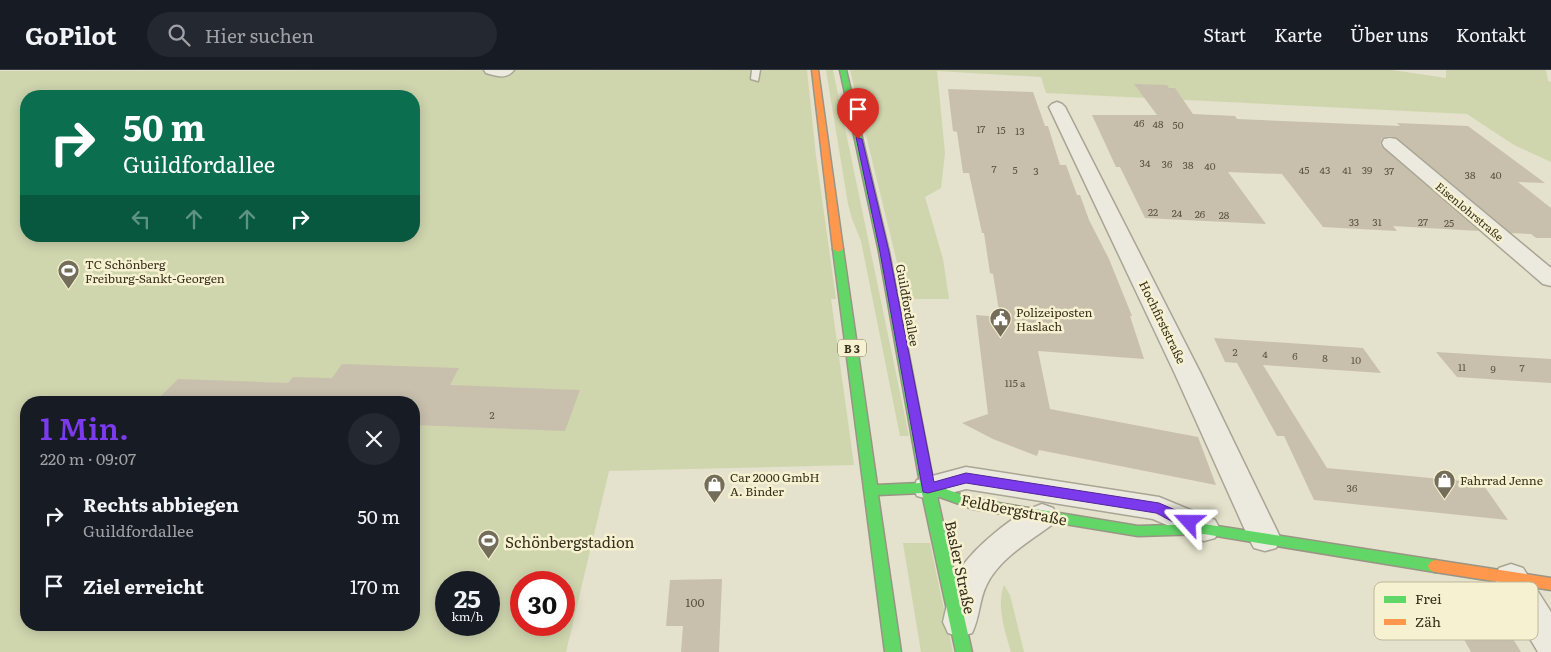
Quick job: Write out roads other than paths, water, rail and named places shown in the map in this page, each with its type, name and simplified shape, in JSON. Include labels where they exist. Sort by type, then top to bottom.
[{"type":"main road","name":"B 3","points":[[815,70],[893,652]]},
{"type":"main road","name":"Guildfordallee","points":[[843,70],[884,252],[928,488]]},
{"type":"main road","name":"Feldbergstraße","points":[[928,488],[972,504],[1138,531],[1204,529],[1538,582]]},
{"type":"main road","points":[[870,490],[928,488]]},
{"type":"main road","name":"Basler Straße","points":[[928,488],[962,639]]},
{"type":"main road","name":"Feldbergstraße","points":[[1538,582],[1551,584]]},
{"type":"main road","points":[[887,652],[891,639]]},
{"type":"street","name":"Hochfirststraße","points":[[1057,107],[1184,365],[1265,539]]},
{"type":"street","name":"Eisenlohrstraße","points":[[1390,143],[1551,279]]},
{"type":"street","name":"Feldbergstraße","points":[[928,488],[966,478],[1159,508],[1204,529]]},
{"type":"street","points":[[962,639],[971,580],[992,553],[1042,516]]},
{"type":"street","points":[[1511,578],[1514,582]]},
{"type":"street","points":[[1538,621],[1551,642]]},
{"type":"lane","points":[[755,79],[756,70]]},
{"type":"place","name":"TC Schönberg Freiburg-Sankt-Georgen","points":[[69,290]]},
{"type":"place","name":"Polizeiposten Haslach","points":[[1000,338]]},
{"type":"place","name":"Fahrrad Jenne","points":[[1444,499]]},
{"type":"place","name":"Car 2000 GmbH A. Binder","points":[[714,503]]},
{"type":"place","name":"Schönbergstadion","points":[[489,560]]}]
